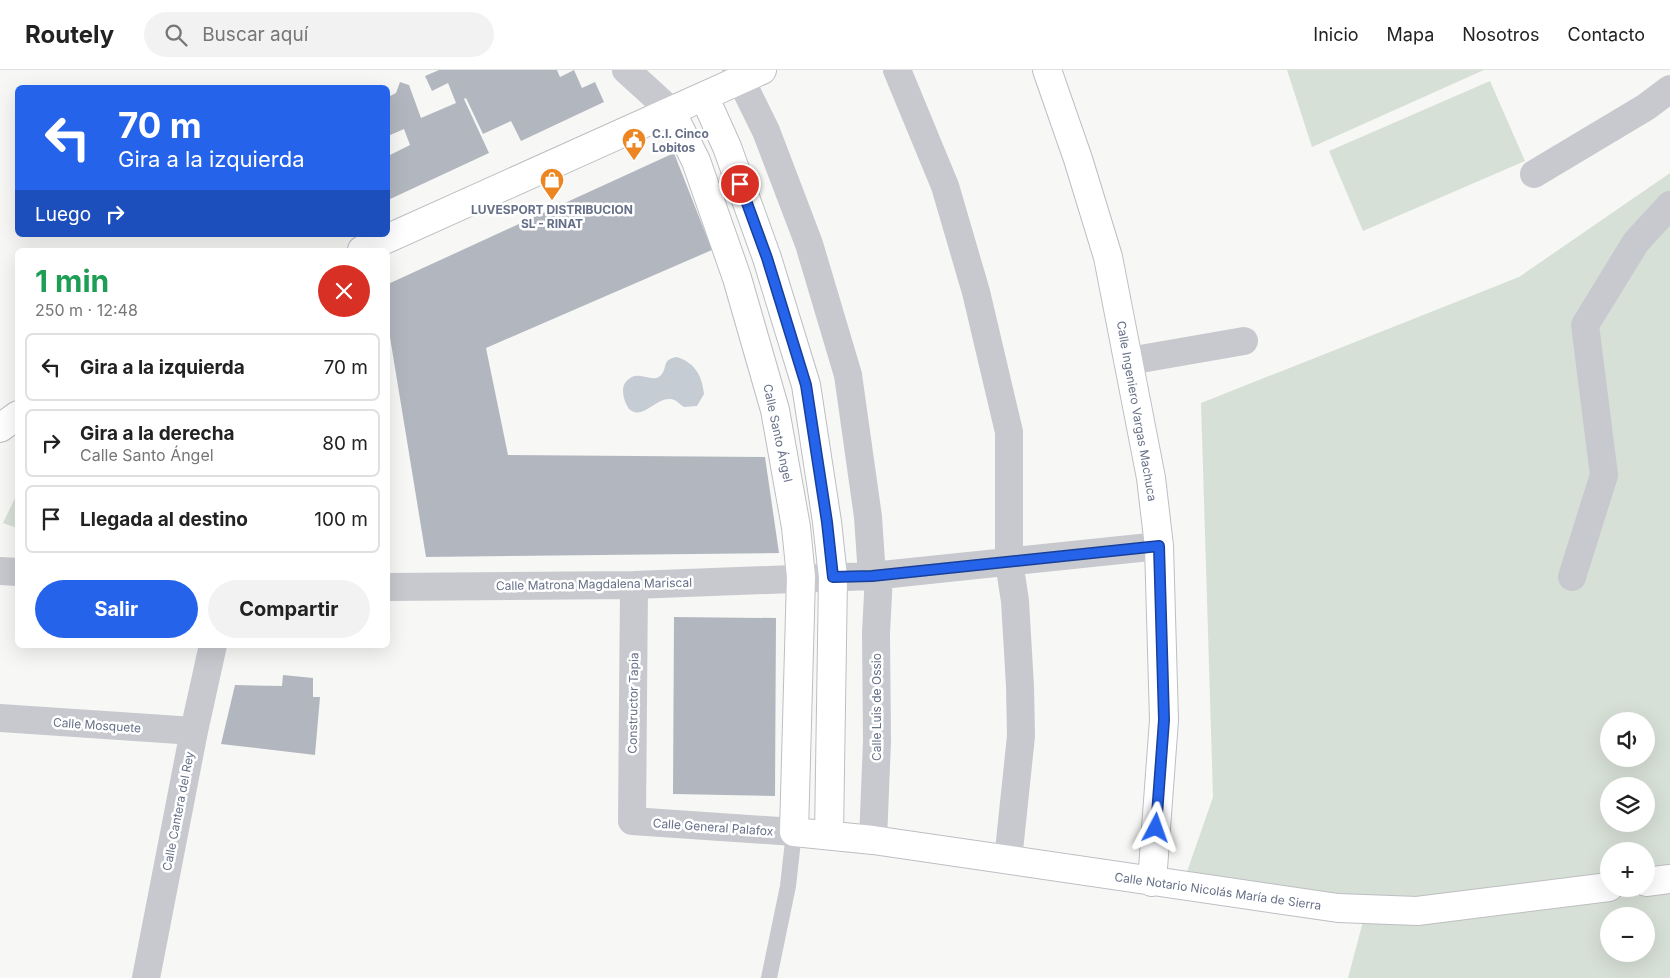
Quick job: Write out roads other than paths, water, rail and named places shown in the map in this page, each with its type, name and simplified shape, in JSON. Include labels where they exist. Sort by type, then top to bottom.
[{"type":"street","name":"Calle Santo Ángel","points":[[626,70],[671,111],[696,160],[737,278],[773,401],[796,527],[800,578],[794,832]]},
{"type":"street","points":[[897,70],[945,186],[976,292],[1009,432],[1010,562],[1017,629],[1021,736],[1008,860]]},
{"type":"street","name":"Calle Ingeniero Vargas Machuca","points":[[1047,70],[1078,159],[1108,257],[1151,478],[1159,546],[1164,720],[1152,882]]},
{"type":"street","points":[[366,248],[704,96],[746,73],[809,244],[848,376],[876,575]]},
{"type":"street","points":[[1534,174],[1646,107],[1670,89]]},
{"type":"street","points":[[704,96],[727,148],[767,258],[806,385],[827,522],[833,577],[830,835]]},
{"type":"street","points":[[1572,577],[1604,475],[1585,324],[1636,242],[1670,205]]},
{"type":"street","points":[[1129,361],[1244,341]]},
{"type":"street","points":[[0,428],[15,417]]},
{"type":"street","name":"Calle Matrona Magdalena Mariscal","points":[[390,587],[634,584],[876,575],[1159,546]]},
{"type":"street","points":[[0,571],[15,572]]},
{"type":"street","name":"Calle Luis de Ossio","points":[[873,840],[877,741],[876,575]]},
{"type":"street","name":"Constructor Tapia","points":[[632,821],[634,584]]},
{"type":"street","name":"Calle Cantera del Rey","points":[[146,978],[194,731],[212,648]]},
{"type":"street","name":"Calle Mosquete","points":[[0,718],[194,731]]},
{"type":"street","name":"Calle General Palafox","points":[[632,821],[794,832]]},
{"type":"street","name":"Calle Notario Nicolás María de Sierra","points":[[794,832],[873,840],[1338,908],[1418,911],[1600,888]]},
{"type":"street","points":[[1655,881],[1670,879]]},
{"type":"lane","points":[[769,978],[788,886],[794,832]]},
{"type":"place","name":"C.I. Cinco Lobitos","points":[[634,161]]},
{"type":"place","name":"LUVESPORT DISTRIBUCION SL - RINAT","points":[[552,201]]}]
